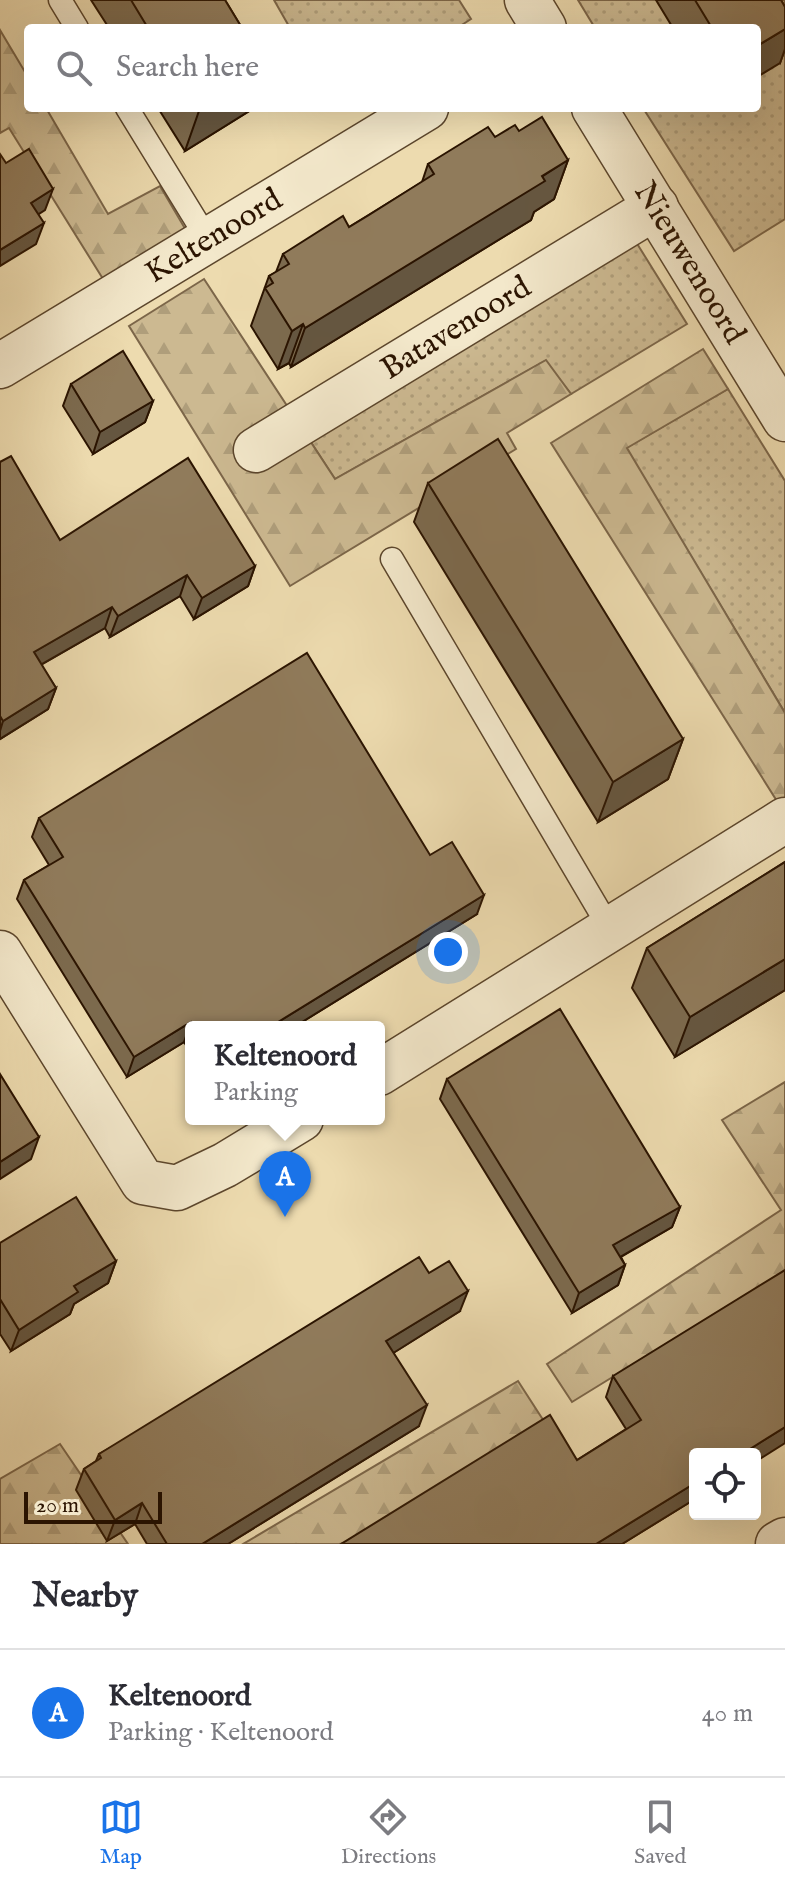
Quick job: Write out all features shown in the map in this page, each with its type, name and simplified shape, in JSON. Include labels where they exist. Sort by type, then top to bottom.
[{"type":"street","points":[[527,0],[542,24]]},
{"type":"street","name":"Keltenoord","points":[[0,366],[419,112]]},
{"type":"street","name":"Nieuwenoord","points":[[597,112],[785,419]]},
{"type":"street","name":"Batavenoord","points":[[256,450],[656,207]]},
{"type":"street","points":[[385,1069],[785,820]]},
{"type":"street","points":[[0,953],[143,1182],[177,1188],[225,1165],[291,1125]]},
{"type":"street","points":[[778,1544],[785,1540]]},
{"type":"lane","points":[[60,0],[75,24]]},
{"type":"lane","points":[[129,112],[208,240]]},
{"type":"lane","points":[[392,559],[610,929]]},
{"type":"green space","points":[[274,0],[459,0],[471,19],[463,24],[288,24]]},
{"type":"green space","points":[[578,0],[785,0],[785,219],[734,251],[646,112],[761,112],[761,24],[593,24]]},
{"type":"green space","points":[[0,30],[24,70],[24,112],[48,112],[108,214],[160,186],[190,237],[108,287],[9,128],[0,133]]},
{"type":"green space","points":[[618,213],[687,324],[571,394],[545,361],[335,479],[290,410]]},
{"type":"green space","points":[[204,279],[335,479],[546,360],[571,394],[507,433],[516,449],[290,586],[129,326]]},
{"type":"green space","points":[[703,349],[728,389],[627,448],[785,713],[785,807],[782,809],[551,443]]},
{"type":"green space","points":[[728,389],[785,481],[785,713],[626,448]]},
{"type":"green space","points":[[785,1082],[785,1271],[572,1402],[547,1364],[781,1210],[722,1120]]},
{"type":"green space","points":[[518,1381],[547,1426],[358,1544],[243,1544]]},
{"type":"green space","points":[[60,1444],[128,1544],[0,1544],[0,1479]]},
{"type":"building","points":[[131,0],[225,0],[240,24],[146,24]]},
{"type":"building","points":[[695,0],[781,0],[785,7],[785,29],[761,44],[761,24],[710,24]]},
{"type":"building","points":[[542,117],[568,160],[542,176],[545,181],[305,328],[303,324],[292,331],[265,288],[273,283],[269,276],[289,264],[283,254],[343,216],[349,227],[369,215],[434,174],[428,164],[488,127],[495,137],[515,125],[519,131]]},
{"type":"building","points":[[29,149],[53,189],[31,203],[44,223],[0,250],[0,154],[6,163]]},
{"type":"building","points":[[123,351],[153,401],[100,432],[71,384]]},
{"type":"building","points":[[498,439],[683,739],[613,782],[428,483]]},
{"type":"building","points":[[11,456],[60,540],[188,458],[255,566],[202,598],[187,575],[118,616],[112,607],[34,652],[56,688],[3,721],[0,716],[0,462]]},
{"type":"building","points":[[307,653],[430,855],[452,842],[484,895],[280,1021],[185,1021],[185,1026],[134,1057],[24,880],[63,857],[39,818]]},
{"type":"building","points":[[785,862],[785,959],[690,1017],[647,948]]},
{"type":"building","points":[[560,1009],[680,1207],[613,1245],[625,1265],[579,1293],[447,1079]]},
{"type":"building","points":[[0,1074],[39,1137],[0,1162]]},
{"type":"building","points":[[76,1197],[116,1261],[74,1286],[78,1292],[19,1330],[0,1299],[0,1243]]},
{"type":"building","points":[[419,1257],[429,1273],[449,1261],[468,1291],[386,1341],[427,1405],[202,1544],[167,1544],[142,1503],[115,1520],[84,1469],[101,1458],[99,1454]]},
{"type":"building","points":[[785,1270],[785,1427],[752,1448],[689,1448],[689,1487],[596,1544],[341,1544],[550,1415],[577,1460],[641,1420],[613,1376]]},
{"type":"place","name":"Keltenoord","points":[[285,1217]]}]
